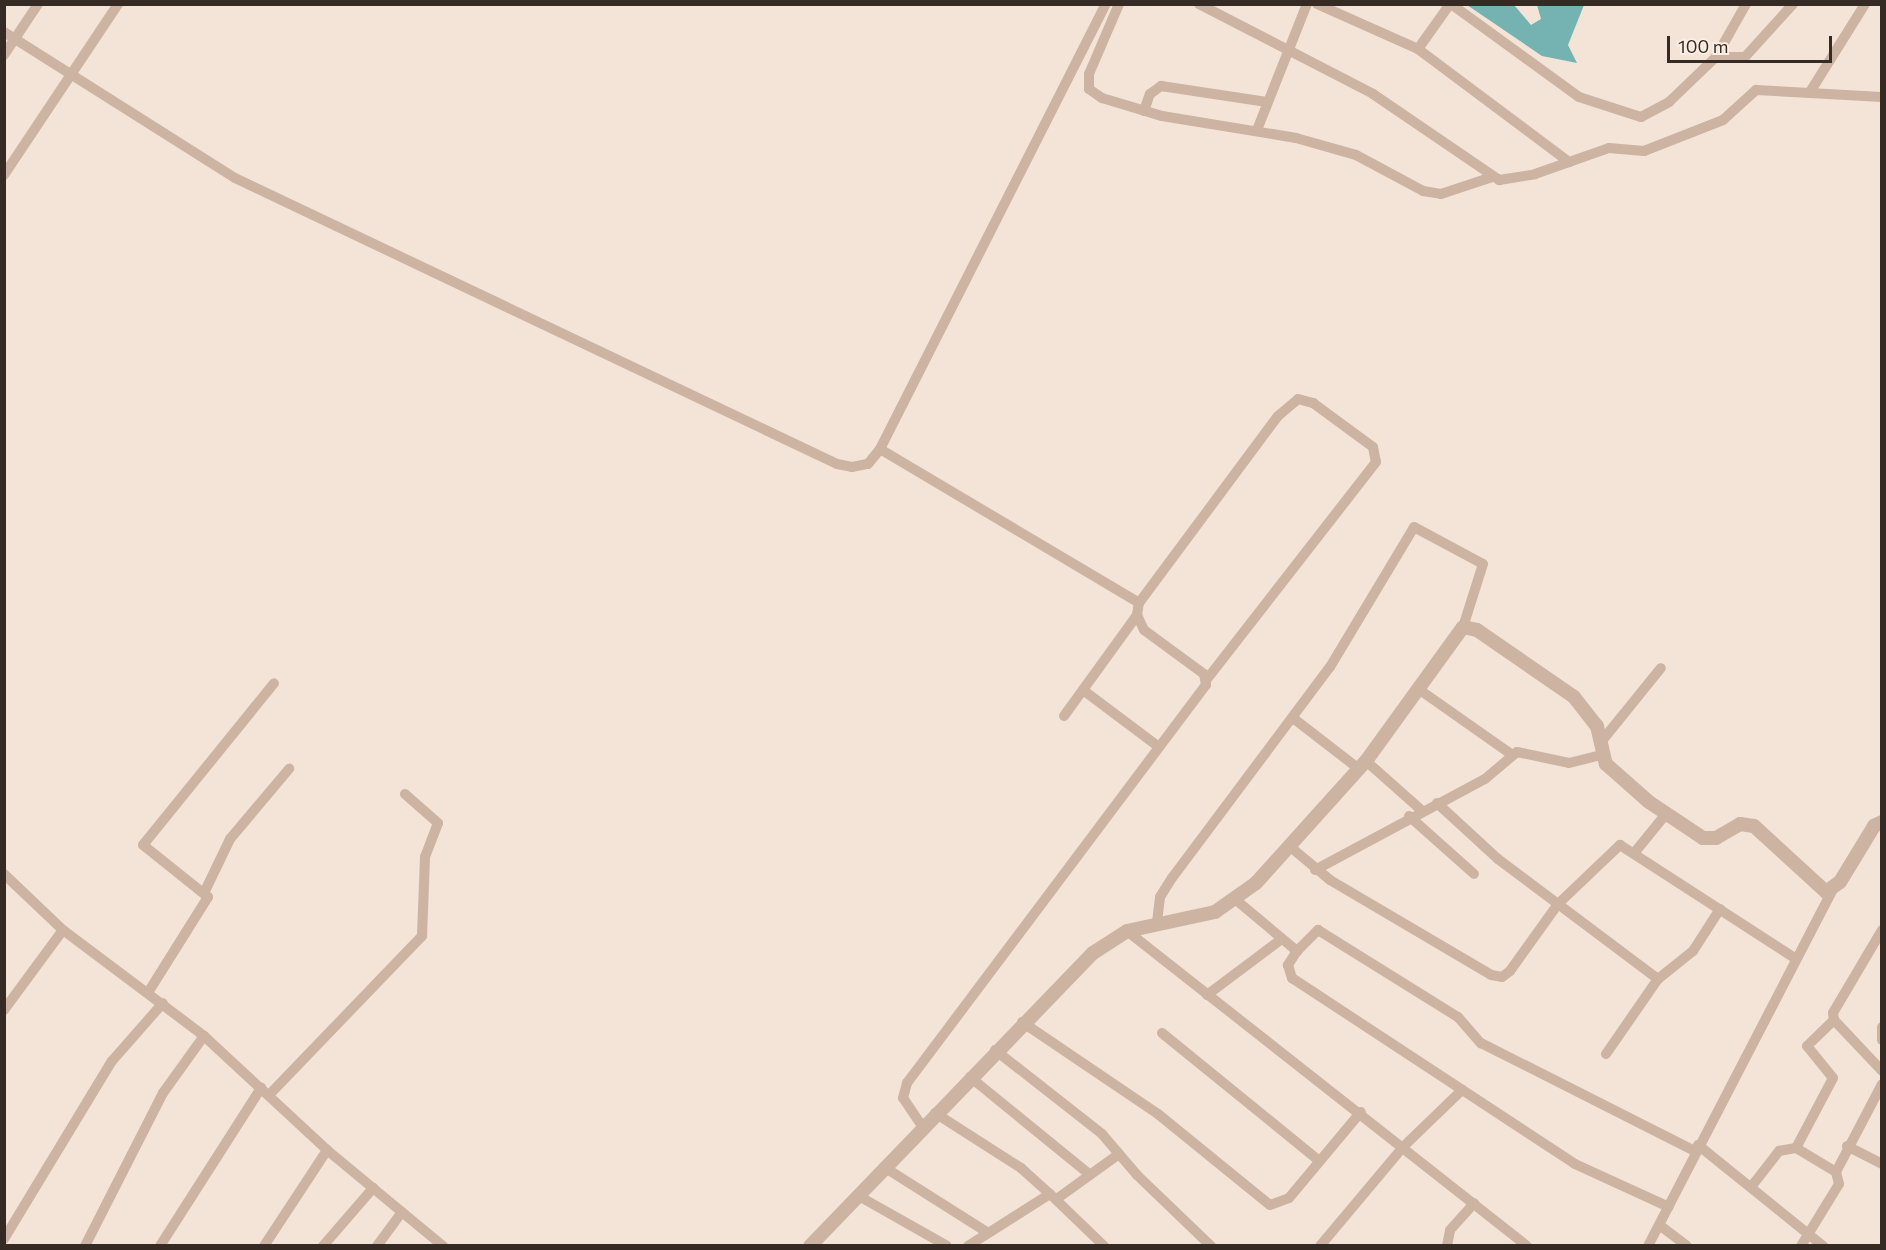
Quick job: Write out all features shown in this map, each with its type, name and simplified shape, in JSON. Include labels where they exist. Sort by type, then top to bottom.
[{"type":"street","points":[[4,55],[38,4]]},
{"type":"street","points":[[4,176],[118,4]]},
{"type":"street","points":[[4,32],[235,178],[837,464],[868,464],[880,449],[1106,4]]},
{"type":"street","points":[[1119,4],[1089,74],[1089,89],[1144,111],[1257,130],[1356,155],[1423,191],[1441,194],[1492,177],[1520,178],[1609,148],[1656,147],[1723,120],[1756,90],[1881,97]]},
{"type":"street","points":[[1199,4],[1289,49],[1398,109],[1492,177]]},
{"type":"street","points":[[1257,130],[1307,4]]},
{"type":"street","points":[[1317,4],[1418,50],[1569,162]]},
{"type":"street","points":[[1418,50],[1451,4],[1579,97],[1620,114],[1641,117],[1669,102],[1716,57],[1746,4]]},
{"type":"street","points":[[1716,57],[1745,57],[1793,4]]},
{"type":"street","points":[[1810,92],[1864,4]]},
{"type":"street","points":[[1144,111],[1150,94],[1161,87],[1267,102]]},
{"type":"street","points":[[922,1126],[903,1098],[907,1083],[1159,747],[1207,679],[1377,462],[1373,447],[1313,403],[1298,399],[1278,416],[1139,603],[1137,615],[1064,716]]},
{"type":"street","points":[[880,449],[1139,603]]},
{"type":"street","points":[[810,1245],[1022,1022],[1093,953],[1127,931],[1157,922],[1215,912],[1236,900],[1362,765],[1463,627],[1483,564],[1414,527],[1293,718],[1172,878],[1160,897],[1157,922]]},
{"type":"street","points":[[1137,615],[1144,630],[1207,679]]},
{"type":"street","points":[[1463,627],[1477,630],[1575,697],[1597,726],[1601,748],[1622,781],[1666,814],[1710,840],[1740,824],[1754,826],[1818,889],[1832,891]]},
{"type":"street","points":[[1315,870],[1420,809],[1485,779],[1511,754],[1524,751],[1569,763],[1601,748],[1661,668]]},
{"type":"street","points":[[205,891],[143,845],[274,683]]},
{"type":"street","points":[[1417,688],[1511,754]]},
{"type":"street","points":[[1083,690],[1159,747]]},
{"type":"street","points":[[1293,718],[1362,765],[1420,809]]},
{"type":"street","points":[[149,991],[205,907],[205,891],[225,845],[289,769]]},
{"type":"street","points":[[159,1245],[265,1091],[422,936],[425,857],[438,823],[405,794]]},
{"type":"street","points":[[1437,803],[1480,844],[1658,979]]},
{"type":"street","points":[[1635,852],[1666,814]]},
{"type":"street","points":[[1409,816],[1474,874]]},
{"type":"street","points":[[1648,1245],[1662,1227],[1696,1148],[1795,958],[1832,891],[1874,826],[1881,822]]},
{"type":"street","points":[[1288,844],[1315,870],[1502,977],[1558,904],[1612,848],[1625,846],[1795,958]]},
{"type":"street","points":[[4,874],[63,930],[164,1002],[265,1091],[327,1150],[443,1245]]},
{"type":"street","points":[[1236,900],[1279,941],[1297,951]]},
{"type":"street","points":[[1606,1054],[1658,979],[1693,951],[1720,909]]},
{"type":"street","points":[[4,1010],[63,930]]},
{"type":"street","points":[[1669,1207],[1575,1164],[1292,978],[1288,965],[1297,951],[1318,930],[1458,1017],[1481,1043],[1696,1148],[1823,1245]]},
{"type":"street","points":[[1881,930],[1834,1007],[1834,1020],[1881,1071]]},
{"type":"street","points":[[1127,931],[1361,1112],[1527,1245]]},
{"type":"street","points":[[1208,995],[1279,941]]},
{"type":"street","points":[[4,1239],[112,1061],[164,1002]]},
{"type":"street","points":[[1797,1148],[1833,1078],[1807,1046],[1834,1020]]},
{"type":"street","points":[[1022,1022],[1158,1114],[1270,1205],[1289,1198],[1318,1160],[1361,1112]]},
{"type":"street","points":[[1881,1027],[1881,1040]]},
{"type":"street","points":[[1162,1033],[1318,1160]]},
{"type":"street","points":[[85,1245],[159,1100],[204,1036]]},
{"type":"street","points":[[995,1050],[1090,1123],[1211,1245]]},
{"type":"street","points":[[970,1077],[1090,1175]]},
{"type":"street","points":[[1801,1245],[1839,1184],[1836,1172],[1847,1146],[1881,1084]]},
{"type":"street","points":[[1320,1245],[1404,1146],[1462,1090]]},
{"type":"street","points":[[935,1113],[1021,1168],[1054,1196],[1104,1245]]},
{"type":"street","points":[[1847,1146],[1881,1164]]},
{"type":"street","points":[[1750,1187],[1779,1151],[1797,1148],[1836,1172]]},
{"type":"street","points":[[264,1245],[327,1150]]},
{"type":"street","points":[[968,1245],[987,1232],[1090,1175],[1119,1154]]},
{"type":"street","points":[[884,1167],[987,1232]]},
{"type":"street","points":[[323,1245],[373,1188]]},
{"type":"street","points":[[857,1196],[947,1245]]},
{"type":"street","points":[[1447,1245],[1449,1230],[1474,1203]]},
{"type":"street","points":[[377,1245],[402,1212]]},
{"type":"street","points":[[1662,1227],[1687,1245]]},
{"type":"water","points":[[1467,5],[1514,5],[1531,25],[1541,19],[1537,5],[1584,5],[1568,45],[1577,63],[1542,56]]}]
